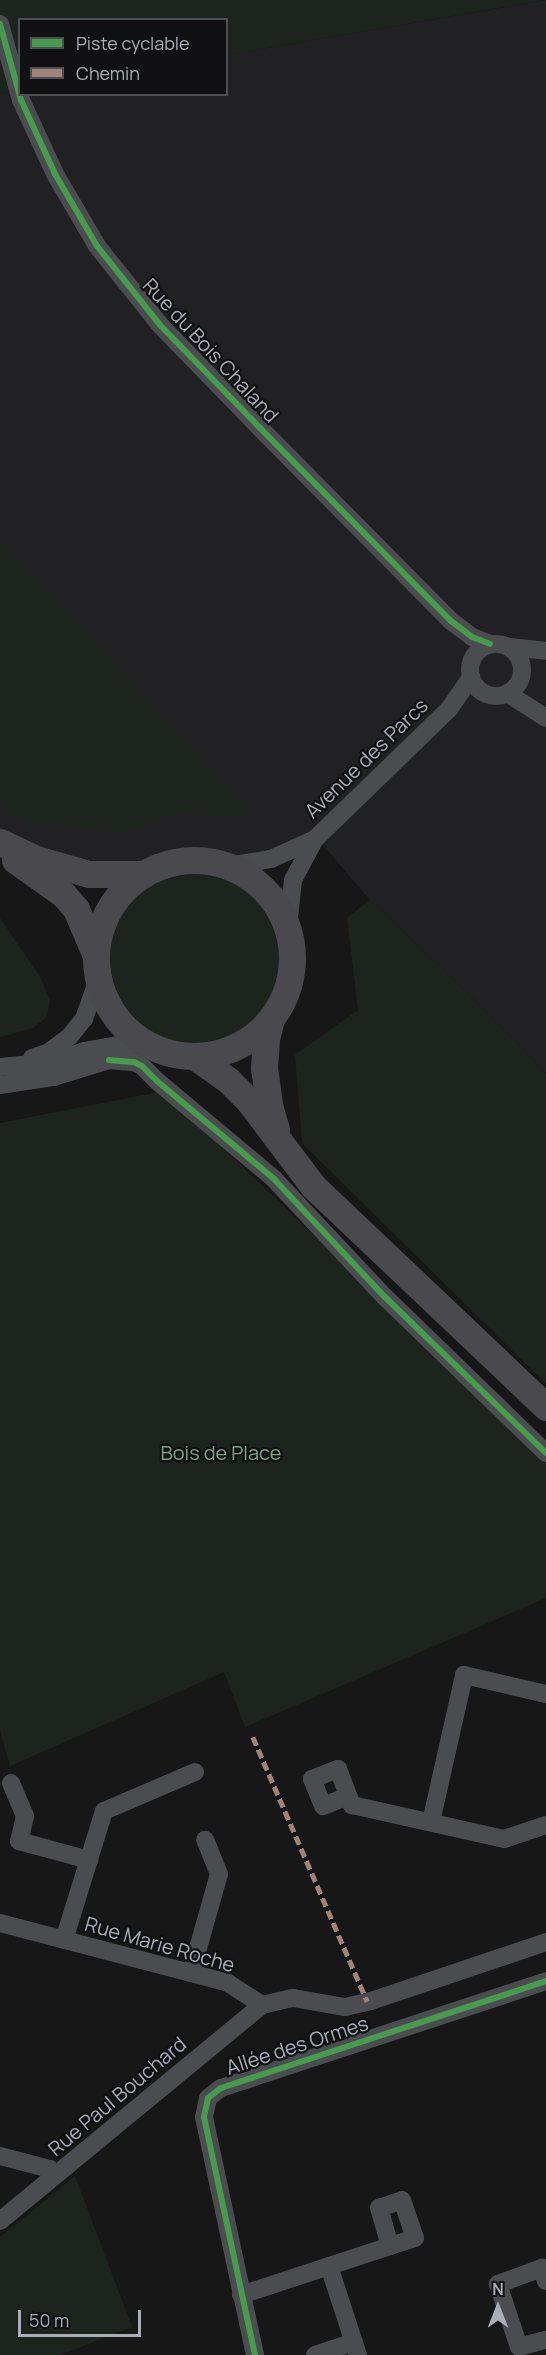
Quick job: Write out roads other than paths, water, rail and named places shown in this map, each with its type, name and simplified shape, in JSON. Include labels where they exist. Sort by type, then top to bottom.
[{"type":"main road","points":[[0,842],[36,859],[89,874],[144,874]]},
{"type":"main road","points":[[0,848],[64,895],[85,927],[97,968],[115,1016],[146,1044],[176,1054],[194,1056],[215,1054],[236,1047],[255,1036],[271,1020],[285,996],[292,969],[288,928],[279,909],[264,889],[229,866],[190,860],[162,865],[144,874],[124,890],[107,912],[100,930],[97,968]]},
{"type":"main road","points":[[271,1020],[266,1039],[264,1068],[269,1106],[281,1147]]},
{"type":"main road","points":[[194,1056],[228,1080],[249,1101],[281,1147],[313,1186],[546,1407]]},
{"type":"street","name":"Rue du Bois Chaland","points":[[0,24],[18,89]]},
{"type":"street","name":"Rue du Bois Chaland","points":[[20,96],[55,174],[97,246],[160,325],[451,621]]},
{"type":"street","points":[[451,621],[472,637],[490,644],[546,651]]},
{"type":"street","points":[[451,621],[471,668],[475,685],[543,715]]},
{"type":"street","points":[[471,668],[476,653],[490,644]]},
{"type":"street","points":[[510,647],[517,654],[521,675],[543,715]]},
{"type":"street","points":[[498,694],[546,651]]},
{"type":"street","name":"Avenue des Parcs","points":[[288,928],[293,880],[315,839],[449,709],[471,668]]},
{"type":"street","name":"Avenue des Parcs","points":[[449,709],[498,694]]},
{"type":"street","name":"Avenue des Parcs","points":[[229,866],[272,859],[315,839]]},
{"type":"street","points":[[4,1066],[49,1052],[70,1036],[84,1019],[97,968]]},
{"type":"street","points":[[4,1066],[51,1062],[124,1044],[146,1044]]},
{"type":"street","points":[[0,1085],[54,1077],[109,1060],[134,1062],[142,1066],[274,1179],[385,1297],[546,1453]]},
{"type":"street","points":[[431,1822],[464,1675],[546,1694]]},
{"type":"street","points":[[64,1940],[104,1811],[195,1772]]},
{"type":"street","points":[[11,1783],[25,1816],[19,1841],[89,1860]]},
{"type":"street","points":[[348,1796],[352,1805],[504,1839],[546,1825]]},
{"type":"street","points":[[191,1973],[219,1874],[205,1840]]},
{"type":"street","name":"Rue Marie Roche","points":[[0,1923],[228,1983],[262,2005]]},
{"type":"street","points":[[262,2005],[293,1998],[345,2007],[371,2001],[546,1942]]},
{"type":"street","name":"Allée des Ormes","points":[[255,2355],[240,2295],[204,2117],[205,2104],[214,2091],[546,1981]]},
{"type":"street","name":"Rue Paul Bouchard","points":[[0,2221],[262,2005]]},
{"type":"street","points":[[0,2157],[50,2169],[56,2175]]},
{"type":"street","points":[[240,2295],[390,2246]]},
{"type":"street","points":[[315,2355],[356,2349],[329,2266]]},
{"type":"street","points":[[546,2281],[542,2268],[498,2284],[519,2347],[546,2340]]},
{"type":"park label","name":"Bois de Place","points":[[221,1452]]}]
